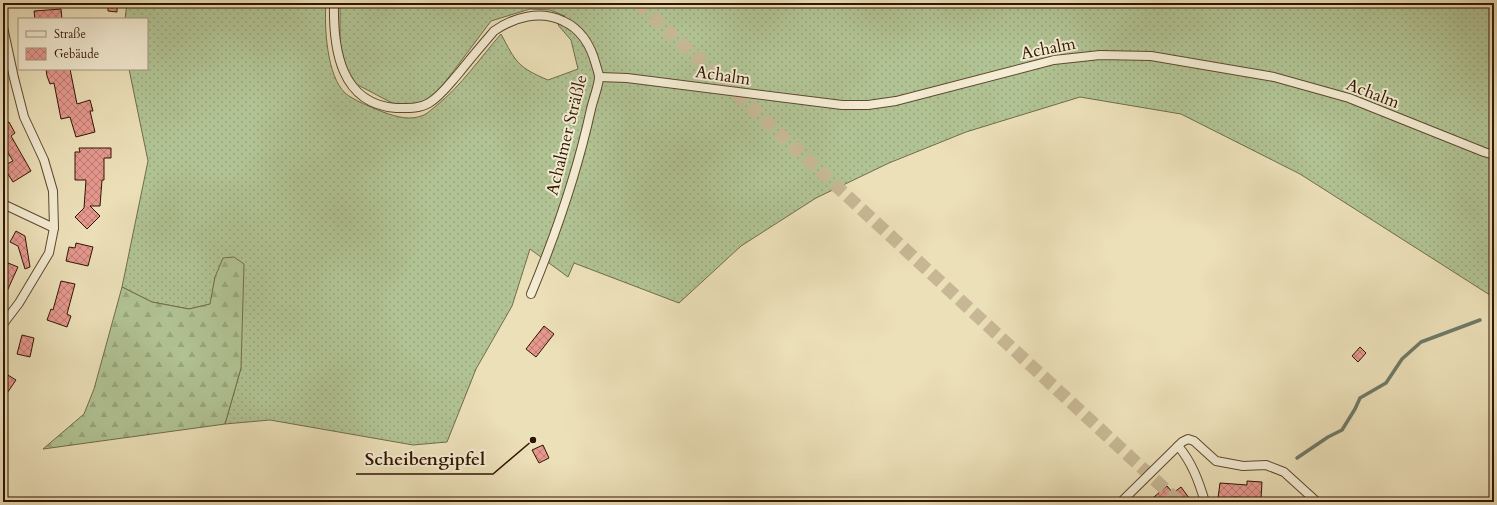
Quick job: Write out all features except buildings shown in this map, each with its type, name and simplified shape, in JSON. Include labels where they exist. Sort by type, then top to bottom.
[{"type":"street","name":"Achalmer Sträßle","points":[[334,3],[336,42],[342,69],[352,86],[371,102],[381,106],[409,108],[428,104],[446,88],[494,31],[513,20],[530,16],[549,16],[563,21],[575,28],[588,42],[595,59],[599,77],[585,135],[566,200],[545,261],[531,294]]},
{"type":"street","points":[[3,27],[24,117],[44,160],[53,192],[54,228],[48,253],[20,303],[3,324]]},
{"type":"street","name":"Achalm","points":[[599,77],[627,78],[842,105],[868,105],[896,101],[1054,60],[1100,55],[1151,56],[1274,77],[1349,98],[1494,155]]},
{"type":"street","points":[[3,204],[54,228]]},
{"type":"street","points":[[1122,502],[1182,442],[1188,439],[1194,441],[1216,461],[1243,466],[1266,465],[1284,472],[1317,502]]},
{"type":"street","points":[[1178,446],[1185,454],[1199,483],[1205,502]]},
{"type":"green space","points":[[127,3],[326,3],[326,38],[328,51],[334,75],[345,93],[363,104],[388,114],[398,117],[414,118],[424,115],[445,98],[462,81],[501,34],[518,63],[548,80],[578,69],[571,40],[558,25],[565,16],[550,10],[530,9],[491,21],[443,85],[427,101],[409,105],[392,103],[356,84],[346,68],[340,43],[340,3],[1494,3],[1494,318],[1493,297],[1300,174],[1181,114],[1080,97],[966,132],[889,163],[816,198],[741,246],[679,303],[574,263],[568,277],[530,249],[512,306],[476,369],[447,442],[413,445],[270,420],[225,424],[241,368],[215,277],[211,304],[189,309],[152,302],[122,287],[148,161],[129,70],[148,70],[148,18],[125,18]]},
{"type":"green space","points":[[234,257],[244,264],[241,368],[225,424],[43,449],[84,414],[94,389],[122,287],[152,302],[189,309],[210,304],[215,277],[223,258]]},
{"type":"waterway","points":[[1297,458],[1328,437],[1342,430],[1360,398],[1386,383],[1402,359],[1421,342],[1480,320]]},
{"type":"tunnel","points":[[638,3],[1179,502]]},
{"type":"place","name":"Scheibengipfel","points":[[533,440]]}]
